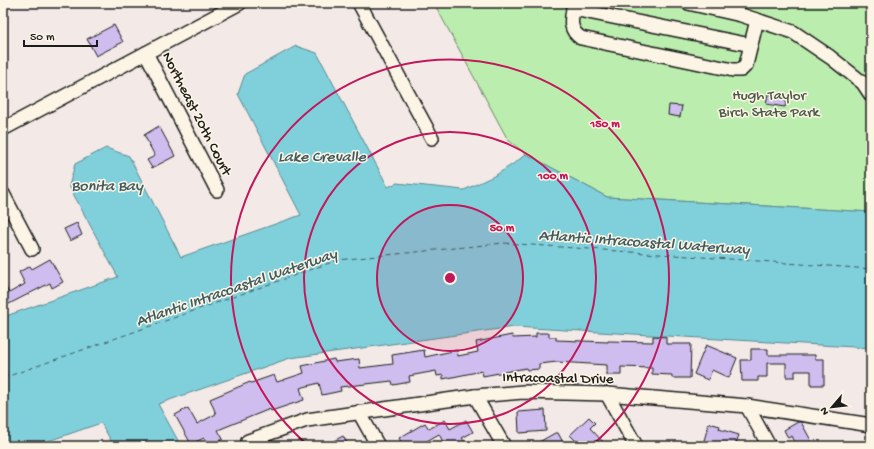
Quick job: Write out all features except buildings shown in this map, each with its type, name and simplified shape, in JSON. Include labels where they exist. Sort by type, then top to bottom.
[{"type":"street","points":[[3,130],[240,3]]},
{"type":"street","points":[[359,3],[432,138]]},
{"type":"street","points":[[688,3],[757,20],[793,32],[830,57],[863,83],[871,96]]},
{"type":"street","points":[[751,45],[574,6],[572,29],[575,34],[581,38],[733,70],[741,70],[746,65],[751,45],[757,20]]},
{"type":"street","name":"Northeast 20th Court","points":[[146,53],[217,190]]},
{"type":"street","points":[[3,194],[32,249]]},
{"type":"street","name":"Intracoastal Drive","points":[[249,444],[307,420],[474,396],[523,392],[607,394],[747,406],[871,425]]},
{"type":"street","points":[[607,394],[636,446]]},
{"type":"street","points":[[474,396],[504,446]]},
{"type":"street","points":[[747,406],[769,446]]},
{"type":"street","points":[[359,412],[378,446]]},
{"type":"green space","name":"Hugh Taylor Birch State Park","points":[[434,3],[871,3],[871,212],[607,197],[526,154],[508,140]]},
{"type":"water","points":[[296,46],[317,53],[388,187],[397,183],[464,190],[496,175],[526,154],[607,197],[871,212],[871,348],[514,327],[290,358],[158,404],[181,446],[114,446],[101,423],[34,446],[3,446],[3,317],[118,277],[69,186],[75,164],[106,148],[129,156],[181,257],[301,215],[238,94],[245,74]]},
{"type":"waterway","points":[[862,3],[871,15]]},
{"type":"ferry route","points":[[3,378],[338,260],[504,243],[871,269]]},
{"type":"water label","name":"Lake Crevalle","points":[[322,158]]},
{"type":"water label","name":"Bonita Bay","points":[[107,187]]},
{"type":"water label","name":"Atlantic Intracoastal Waterway","points":[[644,244]]},
{"type":"water label","name":"Atlantic Intracoastal Waterway","points":[[237,289]]}]
